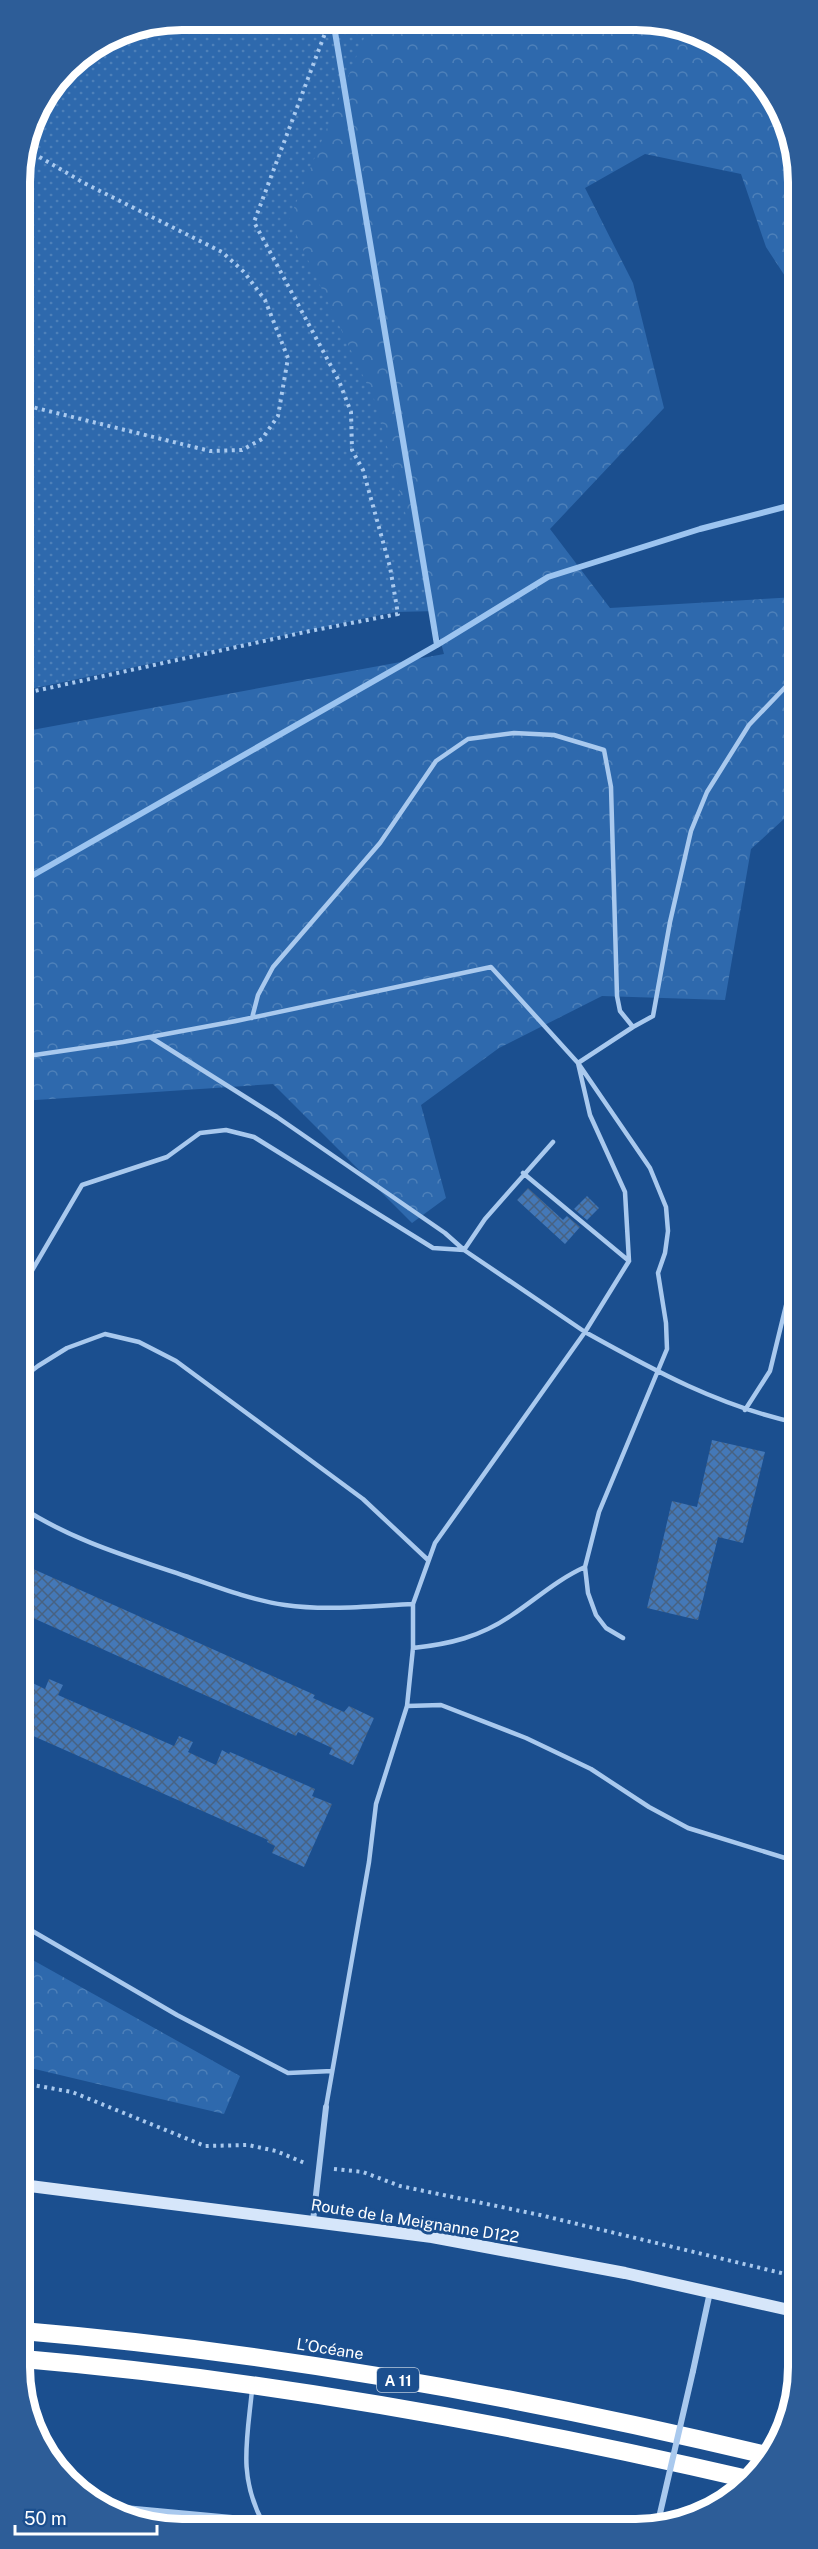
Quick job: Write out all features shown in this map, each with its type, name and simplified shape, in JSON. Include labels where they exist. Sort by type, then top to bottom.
[{"type":"highway","name":"L’Océane","points":[[30,2332],[248,2356],[393,2379],[598,2417],[761,2454]]},
{"type":"highway","name":"A 11","points":[[30,2360],[253,2384],[471,2420],[574,2440],[740,2477]]},
{"type":"street","points":[[313,2222],[326,2107]]},
{"type":"street","name":"Route de la Meignanne D122","points":[[30,2186],[432,2237],[710,2291],[788,2310]]},
{"type":"street","points":[[660,2517],[710,2291]]},
{"type":"street","points":[[127,2508],[226,2519]]},
{"type":"lane","points":[[578,1063],[653,1016],[670,922],[691,831],[707,792],[749,725],[788,684]]},
{"type":"lane","points":[[252,1018],[258,994],[273,967],[380,843],[436,761],[468,739],[514,733],[554,735],[604,750],[611,787],[617,996],[620,1011],[633,1027]]},
{"type":"lane","points":[[30,1056],[252,1018],[491,967],[578,1063],[650,1168],[666,1206],[667,1242],[658,1273],[668,1339],[662,1364],[599,1512],[585,1567],[588,1593],[596,1615],[606,1628],[623,1638]]},
{"type":"lane","points":[[150,1037],[277,1117],[445,1233],[464,1250],[585,1332],[657,1372],[745,1410],[788,1421]]},
{"type":"lane","points":[[326,2107],[369,1862],[376,1804],[407,1706],[413,1648],[412,1604],[435,1543],[585,1332],[629,1261],[625,1192],[590,1115],[578,1063]]},
{"type":"lane","points":[[30,1274],[82,1185],[167,1157],[200,1133],[213,1130],[236,1131],[254,1137],[433,1248],[464,1250]]},
{"type":"lane","points":[[464,1250],[485,1218],[553,1142]]},
{"type":"lane","points":[[523,1173],[629,1261]]},
{"type":"lane","points":[[745,1410],[770,1371],[788,1297]]},
{"type":"lane","points":[[30,1372],[67,1348],[105,1334],[139,1342],[176,1361],[363,1499],[428,1560]]},
{"type":"lane","points":[[30,1514],[39,1520],[107,1550],[242,1595],[286,1605],[336,1607],[412,1604]]},
{"type":"lane","points":[[413,1648],[451,1644],[471,1637],[510,1617],[568,1575],[585,1567]]},
{"type":"lane","points":[[407,1706],[441,1705],[526,1738],[591,1769],[649,1807],[688,1828],[788,1859]]},
{"type":"lane","points":[[30,1930],[177,2015],[288,2073],[332,2071]]},
{"type":"lane","points":[[253,2384],[245,2456],[251,2500],[261,2519]]},
{"type":"path","points":[[30,692],[398,614],[390,567],[363,470],[352,450],[351,412],[339,381],[254,222],[326,30]]},
{"type":"path","points":[[30,406],[210,451],[242,450],[262,439],[278,416],[288,358],[266,300],[244,272],[222,252],[84,183],[33,153]]},
{"type":"path","points":[[30,2084],[72,2092],[205,2146],[248,2145],[276,2151],[308,2164]]},
{"type":"path","points":[[334,2169],[363,2172],[400,2186],[540,2215],[788,2275]]},
{"type":"green space","points":[[367,30],[636,30],[656,31],[685,38],[712,50],[729,61],[757,89],[776,124],[787,162],[788,281],[766,247],[741,174],[645,154],[585,188],[633,283],[664,408],[550,529],[610,608],[788,597],[788,815],[751,849],[725,1000],[602,996],[499,1048],[421,1105],[446,1198],[412,1223],[273,1084],[30,1100],[30,730],[444,654],[374,399],[289,220]]},
{"type":"green space","points":[[385,30],[438,611],[395,612],[30,689],[31,162],[42,124],[61,89],[97,56],[115,46],[142,35],[162,31]]},
{"type":"green space","points":[[30,1958],[240,2076],[224,2114],[30,2068]]},
{"type":"building","points":[[528,1188],[563,1220],[567,1216],[580,1227],[565,1244],[517,1200]]},
{"type":"building","points":[[587,1196],[599,1208],[587,1220],[574,1209]]},
{"type":"building","points":[[712,1440],[765,1452],[743,1543],[718,1537],[698,1620],[647,1608],[672,1501],[697,1507]]},
{"type":"building","points":[[30,1568],[315,1695],[313,1698],[344,1712],[349,1706],[374,1718],[353,1765],[329,1754],[332,1748],[298,1732],[296,1736],[30,1617]]},
{"type":"building","points":[[49,1679],[63,1685],[58,1695],[174,1746],[179,1736],[193,1742],[188,1752],[216,1765],[222,1750],[229,1754],[230,1752],[315,1789],[312,1796],[332,1804],[304,1867],[272,1853],[275,1846],[267,1842],[268,1840],[30,1735],[30,1682],[45,1689]]},
{"type":"waterway","points":[[30,877],[437,645],[335,30]]},
{"type":"waterway","points":[[437,645],[548,577],[700,529],[788,506]]}]
